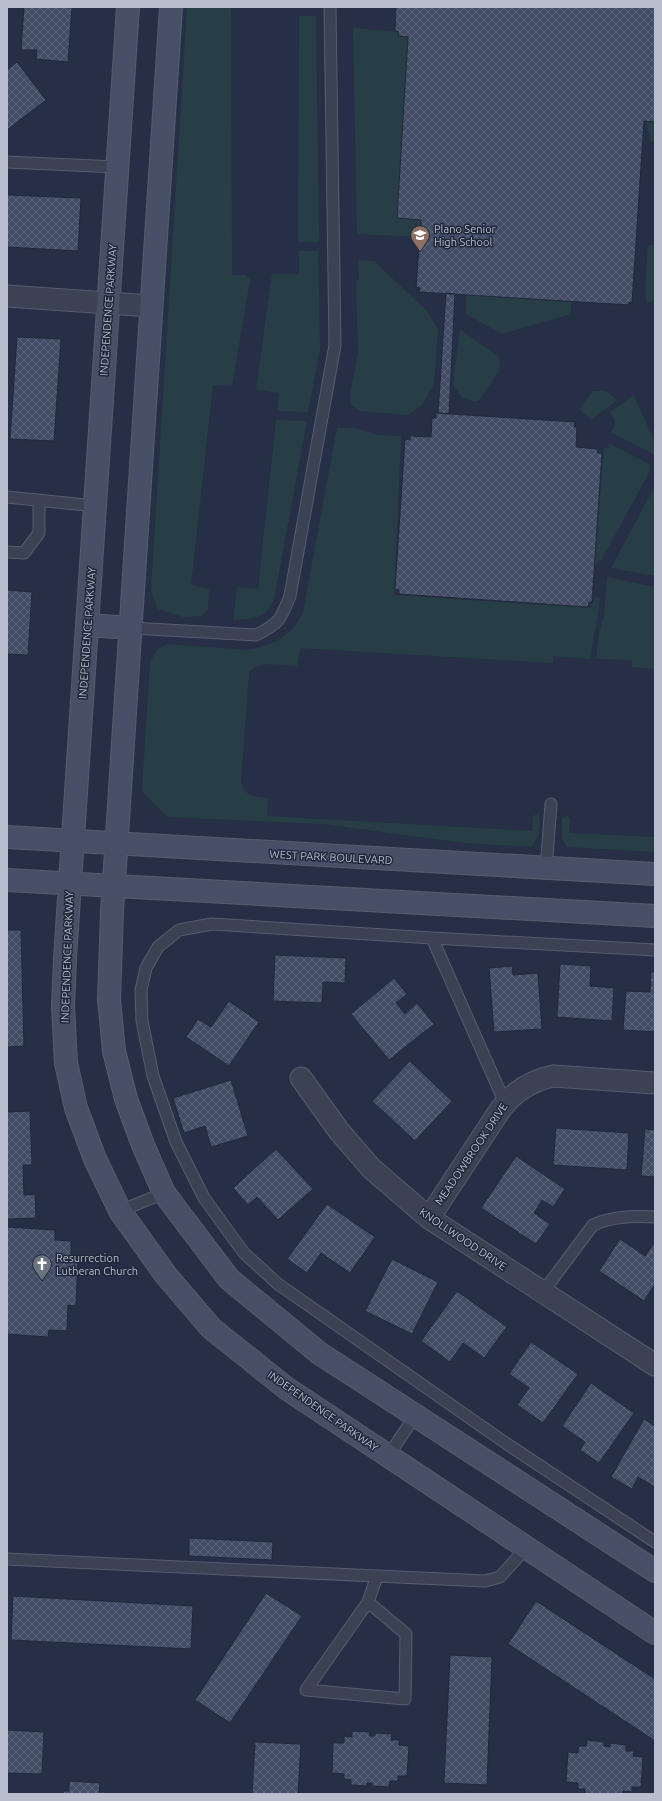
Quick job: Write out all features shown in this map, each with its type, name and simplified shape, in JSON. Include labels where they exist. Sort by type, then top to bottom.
[{"type":"main road","name":"INDEPENDENCE PARKWAY","points":[[128,7],[70,884],[64,1006],[66,1063],[76,1108],[95,1159],[120,1211],[165,1274],[211,1328],[286,1388],[655,1633]]},
{"type":"main road","points":[[172,7],[113,886],[108,999],[114,1051],[126,1099],[143,1145],[164,1193],[229,1279],[319,1353],[655,1571]]},
{"type":"main road","points":[[87,625],[131,628]]},
{"type":"main road","name":"WEST PARK BOULEVARD","points":[[7,838],[655,874]]},
{"type":"main road","points":[[7,880],[655,916]]},
{"type":"street","points":[[7,296],[151,306]]},
{"type":"street","name":"MEADOWBROOK DRIVE","points":[[429,1218],[510,1096],[524,1087],[539,1079],[553,1076],[655,1083]]},
{"type":"street","name":"KNOLLWOOD DRIVE","points":[[301,1078],[339,1130],[371,1168],[429,1218],[655,1366]]},
{"type":"lane","points":[[131,628],[256,635],[272,627],[282,616],[290,596],[335,345],[330,7]]},
{"type":"lane","points":[[7,162],[117,167]]},
{"type":"lane","points":[[7,497],[96,506]]},
{"type":"lane","points":[[7,552],[24,553],[38,534],[40,500]]},
{"type":"lane","points":[[546,869],[551,804]]},
{"type":"lane","points":[[655,950],[212,924],[179,930],[158,947],[146,968],[141,990],[142,1021],[153,1076],[176,1142],[204,1198],[244,1252],[278,1284],[507,1444],[655,1542]]},
{"type":"lane","points":[[432,938],[505,1103]]},
{"type":"lane","points":[[120,1211],[164,1193]]},
{"type":"lane","points":[[543,1292],[592,1225],[605,1219],[621,1216],[655,1217]]},
{"type":"lane","points":[[388,1456],[415,1416]]},
{"type":"lane","points":[[7,1558],[377,1576],[493,1580],[500,1577],[526,1548]]},
{"type":"lane","points":[[368,1602],[406,1634],[405,1699],[306,1690],[368,1602],[377,1576]]},
{"type":"shaded area","points":[[187,7],[231,7],[232,275],[246,275],[250,280],[232,386],[213,385],[191,585],[209,589],[208,610],[202,616],[183,617],[158,609],[151,591]]},
{"type":"shaded area","points":[[299,16],[316,16],[319,242],[298,242]]},
{"type":"shaded area","points":[[353,28],[399,32],[399,36],[408,37],[397,218],[421,220],[420,237],[357,234]]},
{"type":"shaded area","points":[[647,121],[655,122],[655,142],[650,141],[648,128],[646,128]]},
{"type":"shaded area","points":[[648,245],[655,245],[655,300],[647,304],[645,288]]},
{"type":"shaded area","points":[[299,251],[318,251],[320,349],[308,412],[277,411],[279,393],[256,390],[272,274],[299,274]]},
{"type":"shaded area","points":[[358,260],[374,261],[427,311],[438,329],[434,385],[422,405],[408,415],[361,411],[352,406],[350,396],[358,352],[356,282],[359,279]]},
{"type":"shaded area","points":[[466,295],[571,302],[571,310],[568,315],[502,334],[466,314]]},
{"type":"shaded area","points":[[460,329],[500,358],[499,371],[479,400],[476,402],[462,398],[453,384]]},
{"type":"shaded area","points":[[593,391],[605,391],[617,400],[591,420],[579,409]]},
{"type":"shaded area","points":[[634,395],[655,443],[655,455],[610,432],[613,429],[615,421],[610,412]]},
{"type":"shaded area","points":[[276,420],[307,421],[274,599],[267,611],[258,617],[233,620],[237,587],[258,589]]},
{"type":"shaded area","points":[[337,428],[355,428],[379,435],[401,436],[394,595],[590,608],[596,597],[600,598],[591,659],[553,656],[553,663],[300,648],[297,667],[271,664],[258,666],[249,673],[241,781],[243,787],[248,794],[268,799],[267,816],[532,831],[533,816],[538,814],[540,823],[539,831],[536,840],[531,847],[465,843],[323,824],[167,817],[142,791],[150,662],[158,649],[167,644],[246,650],[264,646],[280,639],[293,628],[299,620],[303,612]]},
{"type":"shaded area","points":[[609,443],[649,464],[650,471],[601,561],[598,561],[594,567],[604,448],[608,448]]},
{"type":"shaded area","points":[[655,486],[655,576],[611,568]]},
{"type":"shaded area","points":[[607,577],[655,587],[655,669],[632,667],[632,660],[596,659],[599,633],[604,615]]},
{"type":"shaded area","points":[[567,815],[570,819],[569,833],[655,837],[655,852],[567,847],[562,839],[562,818]]},
{"type":"building","points":[[24,7],[72,7],[68,62],[36,59],[37,50],[21,50]]},
{"type":"building","points":[[396,7],[655,7],[655,122],[644,121],[632,303],[629,302],[629,305],[419,292],[420,288],[416,287],[421,220],[397,218],[408,37],[398,36],[399,32],[395,31]]},
{"type":"building","points":[[17,62],[46,100],[7,130],[7,70]]},
{"type":"building","points":[[7,195],[81,198],[78,251],[7,247]]},
{"type":"building","points":[[446,293],[455,294],[449,414],[438,413]]},
{"type":"building","points":[[17,337],[61,339],[54,441],[10,439]]},
{"type":"building","points":[[436,413],[575,422],[574,427],[577,427],[576,447],[598,449],[597,453],[602,453],[592,602],[589,602],[588,607],[399,594],[399,590],[395,589],[405,439],[410,440],[410,436],[431,437],[432,418],[436,418]]},
{"type":"building","points":[[7,590],[32,592],[28,655],[7,654]]},
{"type":"building","points":[[7,930],[21,930],[24,1046],[7,1047]]},
{"type":"building","points":[[275,955],[346,958],[345,983],[323,982],[322,1003],[273,1001]]},
{"type":"building","points":[[560,964],[591,966],[590,986],[614,988],[612,1021],[557,1017]]},
{"type":"building","points":[[512,966],[513,975],[538,973],[542,1029],[494,1032],[489,968]]},
{"type":"building","points":[[651,972],[655,972],[655,1032],[623,1030],[626,991],[650,992]]},
{"type":"building","points":[[394,978],[407,994],[396,1003],[405,1014],[417,1003],[434,1024],[389,1060],[351,1014]]},
{"type":"building","points":[[229,1001],[259,1022],[229,1066],[186,1037],[198,1019],[211,1027]]},
{"type":"building","points":[[410,1061],[452,1101],[415,1141],[372,1101]]},
{"type":"building","points":[[231,1080],[248,1136],[211,1147],[205,1126],[184,1133],[173,1098]]},
{"type":"building","points":[[30,1111],[32,1165],[23,1165],[24,1195],[35,1194],[36,1218],[7,1219],[7,1112]]},
{"type":"building","points":[[556,1128],[629,1133],[627,1170],[553,1165]]},
{"type":"building","points":[[645,1129],[655,1130],[655,1177],[641,1176]]},
{"type":"building","points":[[276,1149],[313,1189],[278,1220],[257,1197],[248,1205],[233,1188]]},
{"type":"building","points":[[516,1156],[565,1189],[553,1207],[542,1200],[534,1213],[550,1224],[536,1244],[481,1208]]},
{"type":"building","points":[[327,1204],[375,1237],[350,1273],[321,1253],[307,1273],[287,1259]]},
{"type":"building","name":"Resurrection Lutheran Church","points":[[7,1227],[55,1230],[55,1240],[71,1241],[71,1257],[78,1257],[76,1306],[68,1305],[67,1331],[49,1330],[48,1337],[7,1334]]},
{"type":"building","points":[[620,1239],[645,1256],[655,1242],[655,1284],[644,1301],[599,1271]]},
{"type":"building","points":[[392,1259],[438,1282],[412,1334],[365,1311]]},
{"type":"building","points":[[457,1291],[507,1327],[484,1358],[463,1343],[450,1362],[421,1341]]},
{"type":"building","points":[[531,1342],[578,1374],[543,1423],[517,1405],[529,1388],[509,1374]]},
{"type":"building","points":[[591,1383],[634,1413],[599,1463],[580,1450],[585,1442],[562,1426]]},
{"type":"building","points":[[644,1419],[655,1426],[655,1487],[638,1477],[632,1489],[611,1477]]},
{"type":"building","points":[[189,1538],[273,1542],[272,1560],[189,1556]]},
{"type":"building","points":[[266,1593],[302,1616],[230,1723],[195,1700]]},
{"type":"building","points":[[13,1596],[193,1606],[191,1649],[11,1640]]},
{"type":"building","points":[[536,1601],[655,1679],[655,1741],[508,1644]]},
{"type":"building","points":[[450,1655],[492,1657],[487,1785],[444,1783]]},
{"type":"building","points":[[7,1730],[44,1732],[42,1774],[7,1773]]},
{"type":"building","points":[[352,1731],[370,1732],[369,1736],[375,1736],[375,1733],[392,1734],[391,1740],[399,1740],[399,1745],[409,1746],[407,1776],[398,1776],[398,1781],[390,1781],[389,1787],[372,1786],[372,1783],[367,1783],[367,1786],[351,1785],[351,1780],[344,1779],[344,1774],[332,1773],[333,1743],[344,1743],[344,1736],[352,1737]]},
{"type":"building","points":[[587,1740],[604,1742],[604,1746],[610,1747],[610,1743],[626,1745],[626,1751],[634,1751],[633,1756],[643,1757],[641,1787],[632,1787],[632,1792],[623,1791],[623,1794],[585,1794],[585,1789],[578,1789],[578,1783],[566,1782],[568,1752],[578,1753],[579,1746],[586,1746]]},
{"type":"building","points":[[255,1742],[301,1744],[298,1794],[252,1794]]},
{"type":"building","points":[[69,1781],[100,1783],[99,1792],[105,1792],[104,1794],[63,1794],[64,1791],[69,1791]]},
{"type":"place","name":"Plano Senior High School","points":[[420,252]]},
{"type":"place","name":"Resurrection Lutheran Church","points":[[42,1281]]}]
